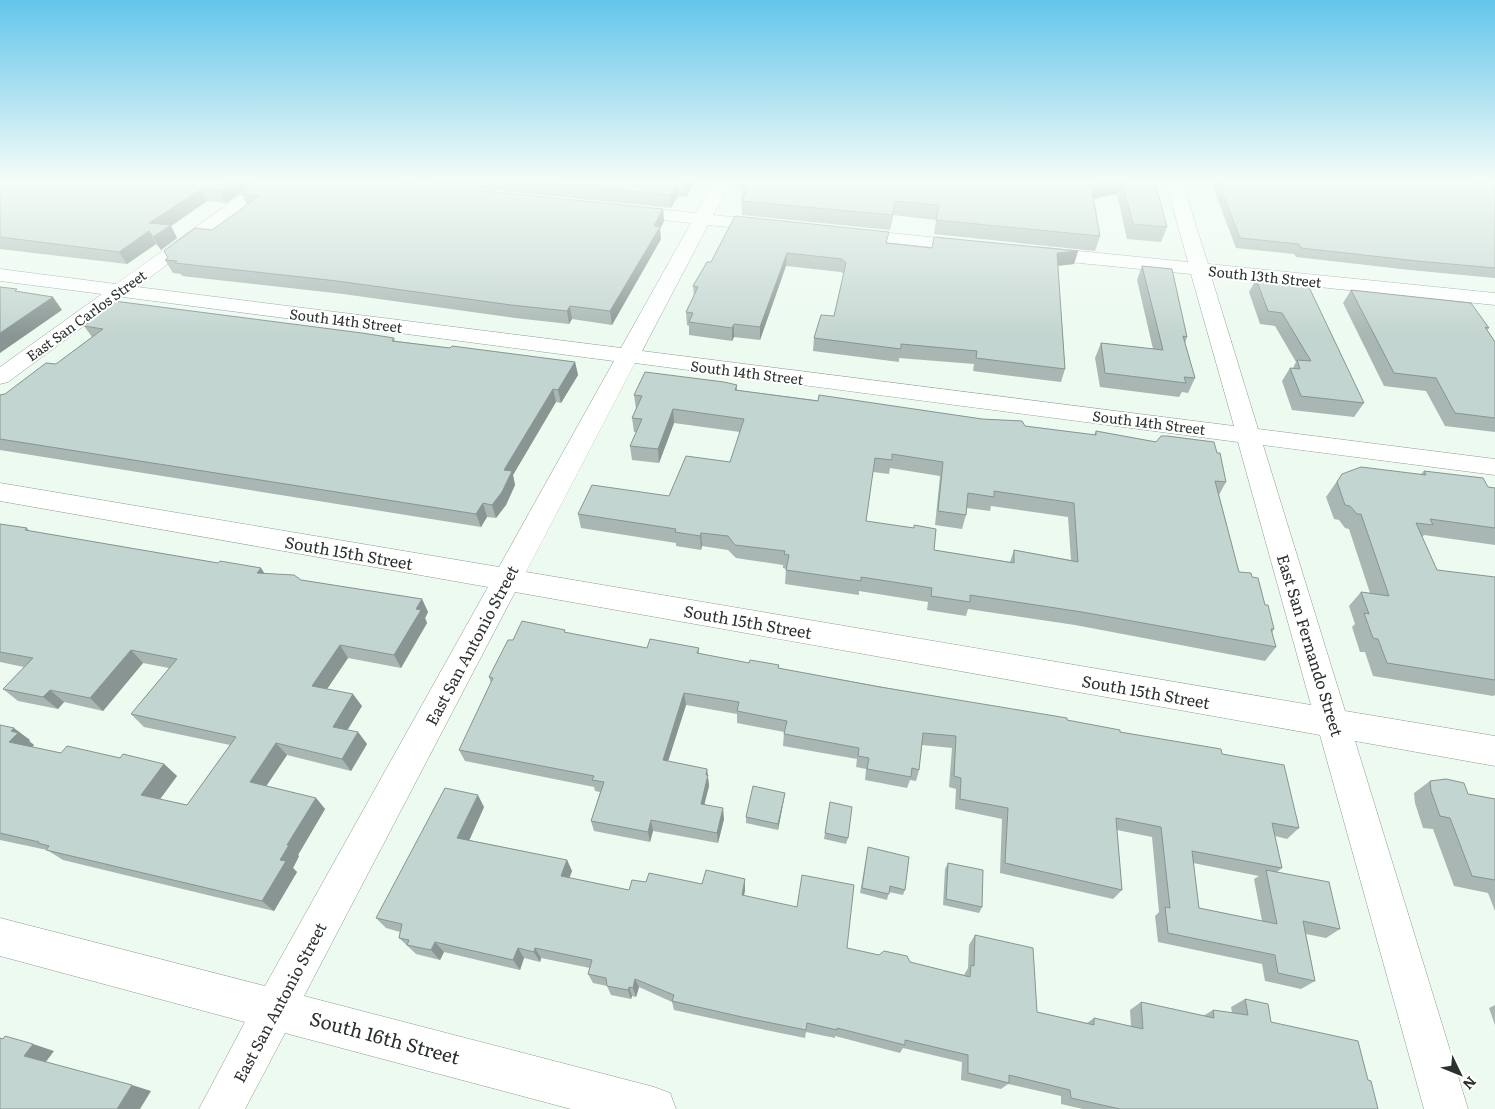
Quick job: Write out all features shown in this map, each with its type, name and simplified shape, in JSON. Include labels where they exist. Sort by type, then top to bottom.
[{"type":"street","name":"East San Carlos Street","points":[[0,377],[197,234]]},
{"type":"street","name":"East San Antonio Street","points":[[221,1109],[694,234]]},
{"type":"street","points":[[848,234],[989,248]]},
{"type":"street","name":"East San Fernando Street","points":[[1190,234],[1446,1109]]},
{"type":"street","name":"South 13th Street","points":[[1018,251],[1495,299]]},
{"type":"street","name":"South 14th Street","points":[[0,275],[1495,467]]},
{"type":"street","name":"South 15th Street","points":[[0,492],[1495,751]]},
{"type":"street","name":"South 16th Street","points":[[0,937],[654,1109]]},
{"type":"building","points":[[0,234],[145,234],[119,252],[0,237]]},
{"type":"building","points":[[187,234],[656,234],[610,311],[570,306],[567,311],[511,305],[337,281],[175,263],[177,261],[165,260],[168,258],[164,251]]},
{"type":"building","points":[[726,234],[889,234],[886,243],[932,248],[934,237],[1078,251],[1057,253],[1065,369],[976,358],[977,351],[901,344],[901,349],[814,338],[821,315],[834,316],[846,263],[842,259],[787,253],[760,327],[734,324],[732,328],[689,322],[693,313],[686,312],[698,287],[693,286],[707,262],[711,262]]},
{"type":"building","points":[[1077,234],[1100,234],[1100,236]]},
{"type":"building","points":[[1238,234],[1495,234],[1495,268],[1301,248],[1299,244],[1240,238]]},
{"type":"building","points":[[1142,266],[1172,269],[1187,337],[1183,336],[1195,378],[1184,377],[1186,383],[1105,373],[1101,343],[1163,350]]},
{"type":"building","points":[[1256,279],[1308,285],[1364,403],[1301,396],[1290,368],[1300,369],[1297,360],[1311,361],[1282,313],[1268,311]]},
{"type":"building","points":[[0,287],[17,289],[15,291],[53,297],[0,333]]},
{"type":"building","points":[[1351,290],[1471,303],[1489,328],[1485,327],[1495,342],[1495,418],[1455,413],[1436,378],[1394,373]]},
{"type":"building","points":[[114,301],[362,333],[394,338],[392,341],[450,348],[452,346],[575,362],[558,390],[553,389],[504,470],[512,471],[502,492],[492,505],[483,503],[476,514],[0,439],[0,395],[5,394],[46,363],[56,364],[103,329],[84,326]]},
{"type":"building","points":[[645,372],[724,382],[737,385],[735,390],[818,401],[819,395],[982,419],[1022,421],[1025,426],[1096,435],[1096,431],[1156,442],[1161,436],[1167,436],[1214,442],[1217,453],[1220,453],[1226,482],[1215,481],[1239,572],[1251,573],[1252,577],[1258,578],[1265,605],[1268,605],[1274,629],[1271,629],[1276,647],[1082,612],[970,595],[970,602],[931,596],[932,588],[861,577],[861,581],[786,570],[789,555],[784,554],[785,551],[735,545],[728,536],[701,533],[700,536],[675,532],[676,529],[578,514],[592,485],[669,496],[686,456],[730,462],[744,419],[673,409],[658,449],[630,446],[642,419],[632,418],[642,396],[634,395]],"holes":[[[892,454],[943,462],[938,511],[966,515],[968,493],[994,497],[994,491],[1074,503],[1078,562],[1014,550],[1014,563],[934,550],[936,529],[914,525],[914,528],[866,521],[875,458],[892,460]]]},
{"type":"building","points":[[1361,467],[1426,475],[1424,471],[1483,478],[1488,487],[1495,488],[1495,528],[1430,519],[1433,525],[1416,523],[1437,570],[1495,577],[1495,680],[1387,663],[1378,639],[1373,638],[1364,613],[1369,614],[1361,592],[1389,596],[1361,514],[1357,514],[1350,506],[1345,505],[1337,482],[1342,474]]},
{"type":"building","points":[[0,524],[27,528],[25,530],[218,563],[220,561],[261,568],[257,573],[294,575],[301,580],[422,599],[416,609],[421,610],[394,655],[340,645],[312,686],[353,694],[333,727],[358,732],[342,759],[276,743],[250,782],[316,798],[287,845],[289,845],[280,860],[286,861],[262,901],[46,850],[49,846],[39,842],[0,833],[0,725],[14,728],[11,731],[18,733],[9,742],[61,753],[67,746],[120,758],[123,754],[164,764],[141,795],[187,805],[236,737],[131,714],[177,659],[131,650],[90,698],[50,690],[43,697],[3,689],[33,658],[0,652]]},
{"type":"building","points":[[522,621],[565,630],[564,632],[647,648],[650,639],[699,648],[697,653],[749,663],[750,660],[779,665],[778,668],[880,687],[1067,718],[1067,720],[1120,730],[1120,732],[1221,749],[1222,754],[1284,765],[1299,828],[1272,823],[1282,868],[1192,851],[1199,908],[1277,924],[1266,870],[1329,882],[1340,929],[1303,921],[1315,981],[1278,973],[1275,955],[1168,933],[1165,907],[1170,908],[1161,827],[1116,818],[1122,890],[1005,863],[1008,808],[960,799],[961,778],[954,776],[956,736],[923,733],[919,770],[912,768],[911,777],[867,769],[869,758],[858,756],[859,748],[784,734],[787,721],[737,711],[739,702],[684,693],[663,760],[707,769],[706,775],[708,775],[701,804],[723,808],[717,833],[651,820],[648,832],[591,821],[604,782],[592,780],[594,776],[459,750],[493,678],[489,677],[508,640],[513,640]]},
{"type":"building","points":[[1446,779],[1464,783],[1468,794],[1495,799],[1495,880],[1472,876],[1450,818],[1440,816],[1431,791],[1430,781]]},
{"type":"building","points":[[753,786],[785,793],[778,824],[746,817]]},
{"type":"building","points":[[445,788],[478,795],[457,838],[567,860],[561,876],[629,890],[632,880],[646,882],[649,873],[702,884],[706,870],[745,879],[742,895],[797,907],[802,875],[854,885],[847,948],[879,955],[884,951],[907,956],[910,962],[970,977],[971,965],[974,966],[975,935],[1033,948],[1037,1012],[1094,1025],[1094,1018],[1143,1029],[1141,1002],[1214,1018],[1213,1010],[1248,1015],[1245,999],[1268,1004],[1271,1022],[1358,1041],[1378,1109],[1120,1109],[1071,1098],[1070,1090],[1009,1075],[1009,1083],[968,1073],[968,1055],[905,1040],[905,1045],[837,1028],[837,1030],[807,1023],[806,1030],[742,1017],[672,1001],[674,995],[635,979],[633,988],[629,987],[628,990],[607,986],[606,978],[588,974],[592,960],[535,948],[534,952],[518,948],[513,960],[435,942],[431,950],[407,945],[409,940],[399,938],[402,924],[376,918]]},
{"type":"building","points":[[830,802],[852,807],[848,838],[825,833]]},
{"type":"building","points":[[868,847],[909,857],[905,890],[890,886],[889,894],[862,888]]},
{"type":"building","points":[[948,863],[983,870],[982,907],[946,899]]},
{"type":"building","points":[[5,1036],[33,1044],[24,1056],[132,1085],[117,1109],[0,1109],[0,1038],[3,1039]]}]
